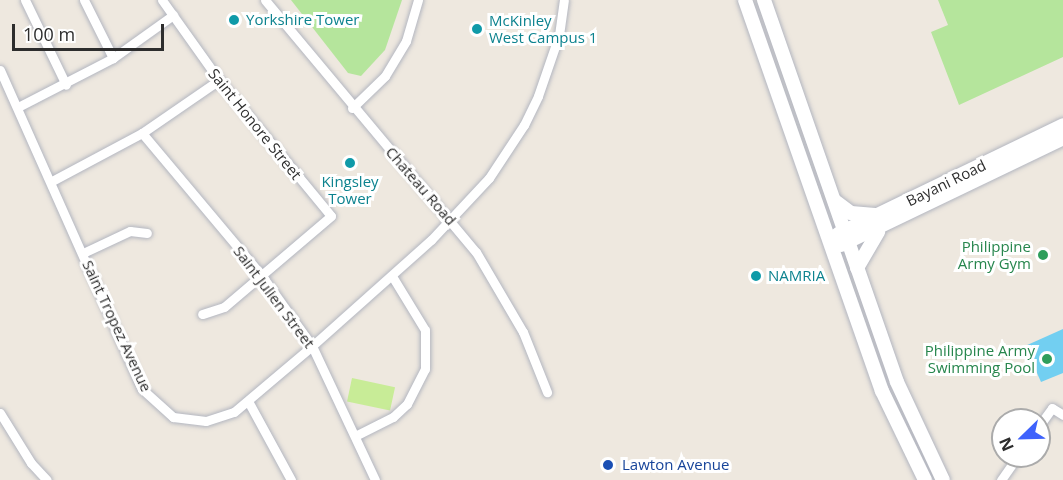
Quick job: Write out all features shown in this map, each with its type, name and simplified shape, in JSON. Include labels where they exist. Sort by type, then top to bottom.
[{"type":"main road","points":[[745,0],[882,391],[925,480]]},
{"type":"main road","points":[[764,0],[907,410],[943,480]]},
{"type":"main road","name":"Bayani Road","points":[[981,173],[1063,125]]},
{"type":"main road","name":"Bayani Road","points":[[829,243],[1063,138]]},
{"type":"main road","points":[[833,200],[853,214],[881,221],[857,268]]},
{"type":"street","points":[[25,0],[66,85]]},
{"type":"street","points":[[84,0],[112,58]]},
{"type":"street","name":"Saint Honore Street","points":[[162,0],[219,80],[331,216],[262,276]]},
{"type":"street","name":"Chateau Road","points":[[265,0],[352,108],[451,219],[495,282],[523,332],[547,392]]},
{"type":"street","points":[[352,108],[385,76],[406,41],[418,0]]},
{"type":"street","name":"Saint Tropez Avenue","points":[[0,70],[52,181],[142,389],[156,405],[173,417],[206,421],[225,417],[248,401],[392,276],[451,219],[489,178],[524,125],[550,66],[564,0]]},
{"type":"street","points":[[18,107],[66,85],[112,58],[172,15]]},
{"type":"street","points":[[52,181],[142,133],[219,80]]},
{"type":"street","name":"Saint Julien Street","points":[[142,133],[262,276],[312,346],[357,435],[375,480]]},
{"type":"street","points":[[83,253],[130,231],[147,233]]},
{"type":"street","points":[[202,314],[224,307],[262,276]]},
{"type":"street","points":[[357,435],[393,417],[408,404],[425,369],[425,330],[392,276]]},
{"type":"street","points":[[248,401],[291,480]]},
{"type":"street","points":[[0,413],[31,464],[46,480]]},
{"type":"green space","points":[[291,0],[402,0],[385,50],[361,76],[348,73]]},
{"type":"green space","points":[[938,0],[1063,0],[1063,57],[959,105],[931,32],[948,25]]},
{"type":"green space","points":[[352,378],[395,387],[390,411],[347,401]]},
{"type":"water","name":"Philippine Army Swimming Pool","points":[[1063,329],[1063,373],[1041,382],[1025,346]]},
{"type":"place","name":"Yorkshire Tower","points":[[234,20]]},
{"type":"place","name":"McKinley West Campus 1","points":[[477,29]]},
{"type":"place","name":"Kingsley Tower","points":[[350,163]]},
{"type":"place","name":"Philippine Army Gym","points":[[1043,255]]},
{"type":"place","name":"NAMRIA","points":[[756,276]]},
{"type":"place","name":"Philippine Army Swimming Pool","points":[[1047,359]]},
{"type":"place","name":"Lawton Avenue","points":[[608,465]]}]
